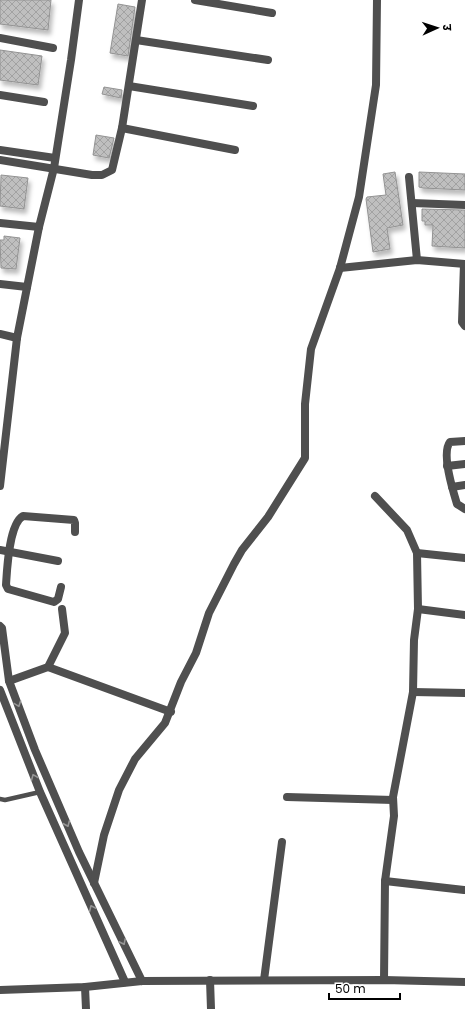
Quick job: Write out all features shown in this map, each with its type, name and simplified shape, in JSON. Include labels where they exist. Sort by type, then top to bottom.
[{"type":"street","points":[[0,486],[17,338],[39,227],[54,168],[79,0]]},
{"type":"street","points":[[0,160],[92,175],[102,175],[112,170],[122,128],[142,0]]},
{"type":"street","points":[[195,0],[272,13]]},
{"type":"street","points":[[94,882],[104,835],[119,790],[135,759],[165,723],[171,712],[181,682],[205,629],[210,613],[234,564],[242,550],[268,517],[305,458],[305,404],[311,349],[340,268],[359,196],[376,85],[377,0]]},
{"type":"street","points":[[0,38],[53,48]]},
{"type":"street","points":[[136,40],[268,60]]},
{"type":"street","points":[[129,86],[253,106]]},
{"type":"street","points":[[0,95],[44,102]]},
{"type":"street","points":[[122,128],[235,150]]},
{"type":"street","points":[[0,150],[55,158]]},
{"type":"street","points":[[409,177],[417,260]]},
{"type":"street","points":[[412,203],[465,205]]},
{"type":"street","points":[[0,223],[39,227]]},
{"type":"street","points":[[340,268],[417,260],[464,264],[462,322],[465,326]]},
{"type":"street","points":[[0,284],[27,288]]},
{"type":"street","points":[[0,334],[17,338]]},
{"type":"street","points":[[465,440],[450,442],[448,445],[448,466],[452,487],[457,504],[465,509]]},
{"type":"street","points":[[448,466],[465,464]]},
{"type":"street","points":[[452,487],[465,486]]},
{"type":"street","points":[[375,496],[407,530],[417,553],[418,609],[414,640],[413,692],[393,800],[394,816],[385,881],[384,980]]},
{"type":"street","points":[[61,587],[58,600],[54,602],[8,589],[6,585],[9,552],[17,523],[23,516],[74,520],[76,523],[75,532]]},
{"type":"street","points":[[0,550],[58,561]]},
{"type":"street","points":[[417,553],[465,558]]},
{"type":"street","points":[[418,609],[465,615]]},
{"type":"street","points":[[48,667],[65,633],[62,610]]},
{"type":"street","points":[[0,626],[2,628],[10,681],[35,750],[79,852],[142,981]]},
{"type":"street","points":[[10,681],[48,667],[171,712]]},
{"type":"street","points":[[0,690],[40,792],[125,982]]},
{"type":"street","points":[[413,692],[465,693]]},
{"type":"street","points":[[287,797],[393,800]]},
{"type":"street","points":[[264,980],[282,842]]},
{"type":"street","points":[[385,881],[464,890]]},
{"type":"street","points":[[210,980],[211,1009]]},
{"type":"street","points":[[0,990],[85,987],[142,981],[384,980],[465,982]]},
{"type":"street","points":[[85,987],[86,1009]]},
{"type":"lane","points":[[0,798],[40,792]]},
{"type":"building","points":[[0,0],[51,0],[48,30],[0,24]]},
{"type":"building","points":[[118,4],[135,7],[128,56],[110,53]]},
{"type":"building","points":[[0,50],[42,56],[38,85],[0,80]]},
{"type":"building","points":[[104,87],[122,90],[121,98],[102,94]]},
{"type":"building","points":[[96,135],[114,138],[109,158],[93,155]]},
{"type":"building","points":[[395,172],[403,225],[387,228],[390,249],[373,252],[366,199],[367,197],[386,195],[383,174]]},
{"type":"building","points":[[419,172],[465,174],[465,190],[419,187]]},
{"type":"building","points":[[1,175],[28,178],[24,209],[0,206]]},
{"type":"building","points":[[422,209],[465,210],[465,248],[432,246],[433,225],[425,225],[425,221],[422,221]]},
{"type":"building","points":[[4,236],[20,238],[16,269],[1,268],[0,240],[4,240]]}]
